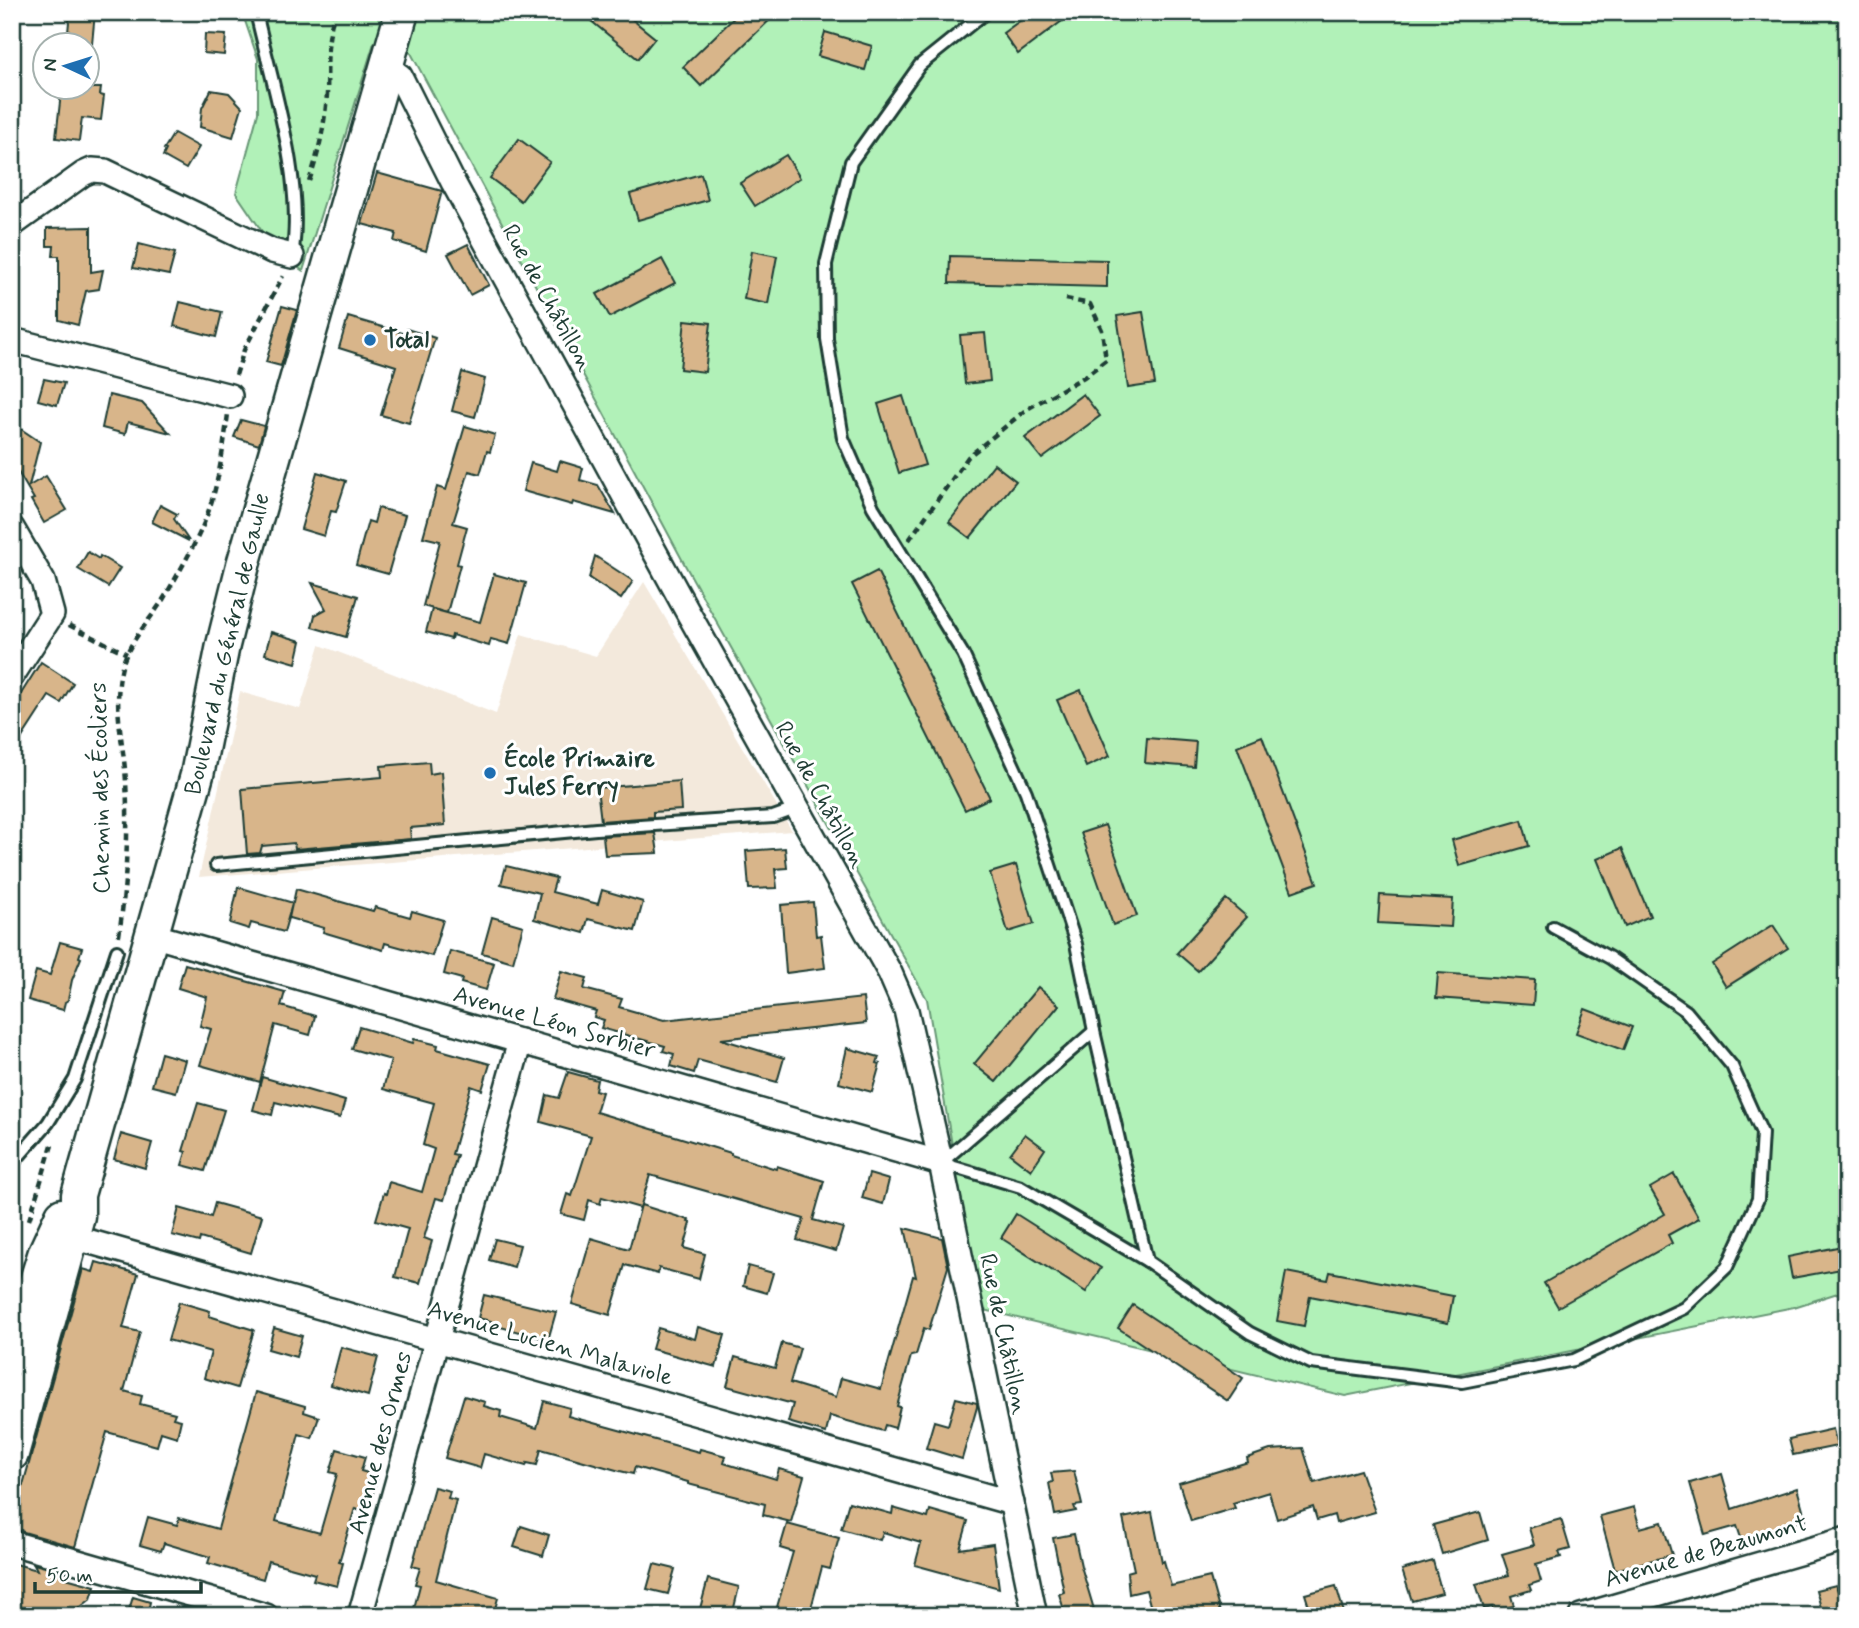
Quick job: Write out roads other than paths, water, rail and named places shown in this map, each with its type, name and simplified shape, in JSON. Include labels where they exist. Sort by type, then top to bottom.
[{"type":"main road","name":"Boulevard du Général de Gaulle","points":[[12,1454],[15,1407],[73,1237],[78,1216],[78,1195],[197,775],[236,589],[402,12]]},
{"type":"main road","name":"Boulevard du Général de Gaulle","points":[[12,1358],[17,1324],[58,1222],[78,1195]]},
{"type":"street","name":"Rue de Châtillon","points":[[386,67],[400,76],[453,182],[890,973],[906,1010],[941,1163],[1035,1616]]},
{"type":"street","points":[[12,225],[83,174],[92,170],[105,171],[272,251],[292,256]]},
{"type":"street","points":[[12,340],[230,396]]},
{"type":"street","points":[[12,528],[43,581],[52,614],[12,676]]},
{"type":"street","name":"Avenue Léon Sorbier","points":[[152,935],[941,1163]]},
{"type":"street","name":"Avenue des Ormes","points":[[360,1616],[520,1041]]},
{"type":"street","name":"Avenue Lucien Malaviole","points":[[73,1237],[1012,1503]]},
{"type":"street","points":[[15,1407],[32,1328],[17,1324]]},
{"type":"street","name":"Avenue de Beaumont","points":[[1581,1616],[1847,1539]]},
{"type":"street","points":[[12,1543],[266,1616]]},
{"type":"lane","points":[[256,12],[289,157],[295,222],[292,256]]},
{"type":"lane","points":[[986,12],[920,65],[851,162],[826,264],[827,338],[843,438],[873,507],[963,654],[1026,792],[1076,944],[1147,1261]]},
{"type":"lane","points":[[216,865],[596,829],[773,817],[797,808]]},
{"type":"lane","points":[[941,1163],[1021,1187],[1147,1261],[1251,1334],[1311,1363],[1462,1382],[1574,1360],[1684,1308],[1727,1266],[1758,1199],[1762,1133],[1732,1066],[1686,1011],[1610,958],[1553,927]]},
{"type":"lane","points":[[12,1164],[48,1123],[75,1079],[117,951]]},
{"type":"lane","points":[[941,1163],[1094,1031]]},
{"type":"place","name":"Total","points":[[370,340]]},
{"type":"place","name":"École Primaire Jules Ferry","points":[[490,773]]}]
